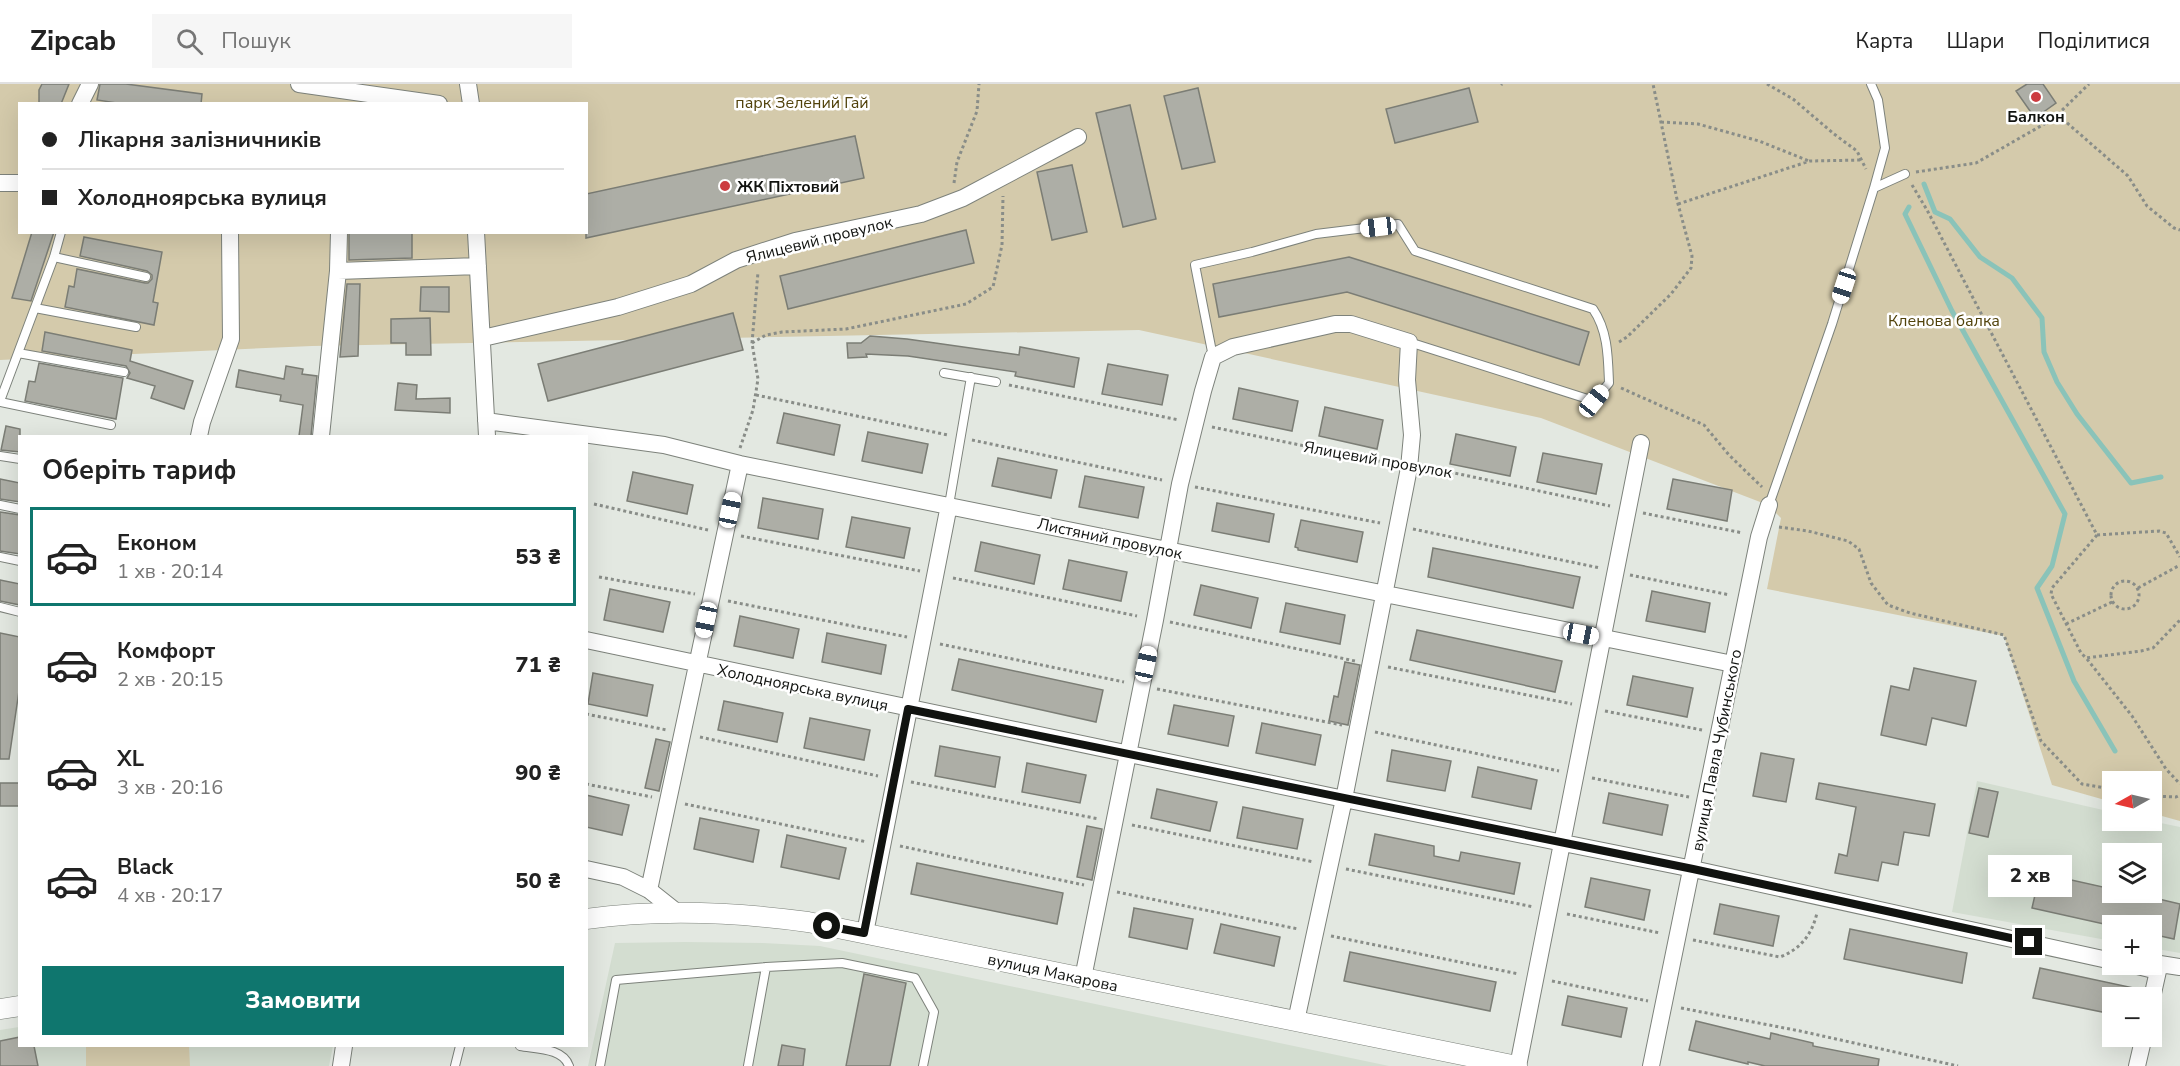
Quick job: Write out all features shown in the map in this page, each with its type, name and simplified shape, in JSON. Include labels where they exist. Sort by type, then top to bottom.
[{"type":"street","points":[[81,102],[90,84]]},
{"type":"street","points":[[299,84],[425,102]]},
{"type":"street","points":[[468,84],[471,102]]},
{"type":"street","name":"Ялицевий провулок","points":[[483,338],[618,307],[691,284],[736,260],[795,241],[921,214],[1005,176],[1078,137]]},
{"type":"street","points":[[0,183],[18,183]]},
{"type":"street","points":[[199,435],[231,339],[230,234]]},
{"type":"street","points":[[321,435],[338,271],[339,234]]},
{"type":"street","points":[[476,234],[487,429]]},
{"type":"street","points":[[338,271],[478,266]]},
{"type":"street","points":[[1083,978],[1180,484],[1194,423],[1214,357],[1233,347],[1279,335],[1335,324],[1351,324],[1409,342],[1407,380],[1412,435],[1409,468],[1385,594],[1296,1021]]},
{"type":"street","name":"Листяний провулок","points":[[487,429],[553,435]]},
{"type":"street","name":"Листяний провулок","points":[[588,438],[664,445],[740,464],[1733,664]]},
{"type":"street","points":[[1517,1066],[1550,911],[1641,443]]},
{"type":"street","points":[[648,890],[740,464]]},
{"type":"street","name":"вулиця Павла Чубинського","points":[[1651,1066],[1761,530],[1771,501]]},
{"type":"street","points":[[864,933],[949,505]]},
{"type":"street","name":"Холодноярська вулиця","points":[[588,640],[908,709],[1693,869],[2102,959]]},
{"type":"street","points":[[588,869],[623,877],[648,890],[678,913]]},
{"type":"street","name":"вулиця Макарова","points":[[588,919],[643,913],[678,913],[769,917],[808,922],[1517,1066]]},
{"type":"street","points":[[2162,964],[2180,967]]},
{"type":"street","points":[[0,1009],[18,1006]]},
{"type":"street","points":[[341,1066],[344,1047]]},
{"type":"street","points":[[2137,1066],[2141,1047]]},
{"type":"lane","points":[[1771,501],[1836,313],[1885,148],[1876,85]]},
{"type":"lane","points":[[1874,188],[1905,174]]},
{"type":"lane","points":[[1214,357],[1195,265],[1316,234],[1398,224],[1415,251],[1593,309],[1601,321],[1607,350],[1609,383],[1594,401],[1409,342]]},
{"type":"lane","points":[[60,234],[0,402],[111,425]]},
{"type":"lane","points":[[54,257],[146,277]]},
{"type":"lane","points":[[35,308],[136,327]]},
{"type":"lane","points":[[18,353],[124,372]]},
{"type":"lane","points":[[944,373],[996,382]]},
{"type":"lane","points":[[949,505],[971,377]]},
{"type":"lane","points":[[0,456],[18,459]]},
{"type":"lane","points":[[0,505],[18,508]]},
{"type":"lane","points":[[0,557],[18,561]]},
{"type":"lane","points":[[0,607],[18,612]]},
{"type":"lane","points":[[600,1066],[616,980],[842,963],[915,978],[934,1012],[923,1066]]},
{"type":"lane","points":[[748,1066],[765,967]]},
{"type":"lane","points":[[455,1066],[460,1047]]},
{"type":"lane","points":[[525,1047],[561,1054],[567,1059],[569,1066]]},
{"type":"path","points":[[951,202],[957,162],[977,111],[979,84]]},
{"type":"path","points":[[1607,350],[1627,337],[1671,294],[1691,268],[1692,256],[1678,204],[1653,84]]},
{"type":"path","points":[[1767,84],[1793,99],[1857,151],[1874,188]]},
{"type":"path","points":[[2089,84],[2058,115],[1976,163],[1905,174],[1927,210],[2097,536]]},
{"type":"path","points":[[2058,115],[2128,176],[2147,206],[2174,228],[2180,230]]},
{"type":"path","points":[[1661,122],[1698,124],[1759,141],[1810,161]]},
{"type":"path","points":[[1678,204],[1810,161],[1862,160]]},
{"type":"path","points":[[752,343],[766,335],[782,332],[846,329],[966,304],[993,287],[1002,245],[1005,176]]},
{"type":"path","points":[[740,464],[738,455],[756,395],[758,379],[752,343],[754,297],[760,251]]},
{"type":"path","name":"Ялицевий провулок","points":[[996,382],[1409,468],[1418,466],[1628,509],[1761,530],[1769,527],[1792,528],[1848,541],[1859,549],[1870,583],[1888,605],[1910,614],[2004,635],[2041,741],[2082,784],[2102,787]]},
{"type":"path","points":[[1609,383],[1704,425],[1771,501]]},
{"type":"path","points":[[756,395],[1180,484],[1747,598]]},
{"type":"path","points":[[2180,557],[2166,533],[2159,531],[2097,536],[2052,588],[2051,594],[2081,653],[2132,716],[2150,747],[2180,784]]},
{"type":"path","points":[[2138,588],[2180,565]]},
{"type":"path","points":[[2126,581],[2138,588],[2139,599],[2134,607],[2124,610],[2112,602],[2111,592],[2117,584],[2126,581]]},
{"type":"path","points":[[2066,624],[2112,602]]},
{"type":"path","points":[[2086,658],[2153,648],[2180,620]]},
{"type":"path","points":[[588,714],[775,752],[894,780],[954,789],[1764,955],[1780,957],[1798,947],[1808,936],[1815,921],[1821,897]]},
{"type":"path","points":[[588,784],[882,845],[891,844],[1100,889],[1800,1031],[1958,1066]]},
{"type":"path","points":[[2162,796],[2176,797],[2180,795]]},
{"type":"shaded area","points":[[1977,781],[2102,810],[2102,831],[2162,831],[2162,823],[2180,827],[2180,953],[2162,950],[2162,915],[2102,915],[2102,939],[1952,912]]},
{"type":"shaded area","points":[[685,942],[820,946],[1389,1066],[588,1066],[615,943]]},
{"type":"shaded area","points":[[18,1027],[18,1047],[333,1047],[329,1066],[0,1066],[0,1030]]},
{"type":"green space","name":"Кленова балка","points":[[0,84],[2180,84],[2180,821],[2162,816],[2162,771],[2102,771],[2102,799],[2052,785],[2004,636],[1767,589],[1781,518],[1768,505],[1541,418],[1139,330],[312,346],[0,360]]},
{"type":"green space","points":[[86,1047],[189,1047],[190,1066],[86,1066]]},
{"type":"building","points":[[42,84],[69,84],[62,102],[39,102],[39,90]]},
{"type":"building","points":[[100,84],[126,84],[202,94],[201,102],[97,100]]},
{"type":"building","name":"Балкон","points":[[2027,84],[2043,84],[2056,103],[2035,118],[2016,91]]},
{"type":"building","points":[[1198,88],[1215,162],[1182,169],[1164,96]]},
{"type":"building","points":[[1469,88],[1478,122],[1395,143],[1386,109]]},
{"type":"building","points":[[1130,105],[1156,219],[1123,227],[1096,113]]},
{"type":"building","name":"ЖК Піхтовий","points":[[855,136],[864,178],[586,238],[588,234],[588,194]]},
{"type":"building","points":[[1072,165],[1087,232],[1052,240],[1037,172]]},
{"type":"building","points":[[966,230],[974,263],[788,309],[780,276]]},
{"type":"building","points":[[31,234],[53,234],[31,301],[12,298]]},
{"type":"building","points":[[349,234],[412,234],[412,258],[349,260]]},
{"type":"building","points":[[84,237],[162,252],[153,302],[158,303],[154,325],[65,307],[69,286],[74,287],[77,269],[145,283],[152,279],[152,275],[147,271],[80,256]]},
{"type":"building","points":[[1349,257],[1589,332],[1579,365],[1347,292],[1219,317],[1213,284]]},
{"type":"building","points":[[347,284],[360,284],[358,356],[340,357]]},
{"type":"building","points":[[421,287],[449,287],[449,312],[420,311]]},
{"type":"building","points":[[733,313],[743,350],[548,401],[538,364]]},
{"type":"building","points":[[430,318],[431,355],[406,355],[406,343],[391,343],[391,319]]},
{"type":"building","points":[[45,332],[132,350],[130,361],[193,381],[184,409],[151,398],[155,386],[127,378],[130,373],[126,366],[42,351]]},
{"type":"building","points":[[870,336],[1019,355],[1020,347],[1079,358],[1074,387],[1015,376],[1016,372],[908,356],[866,354],[867,357],[848,358],[847,343],[861,343]]},
{"type":"building","points":[[39,363],[123,378],[116,419],[25,401],[29,381],[35,382]]},
{"type":"building","points":[[1108,364],[1168,375],[1162,405],[1102,394]]},
{"type":"building","points":[[286,366],[303,369],[302,374],[317,376],[311,435],[299,435],[303,405],[280,401],[281,395],[236,387],[239,370],[284,379]]},
{"type":"building","points":[[398,383],[417,385],[416,399],[450,398],[450,413],[395,410]]},
{"type":"building","points":[[1239,388],[1298,401],[1292,431],[1233,419]]},
{"type":"building","points":[[1325,407],[1383,420],[1377,449],[1319,436]]},
{"type":"building","points":[[784,413],[840,425],[834,455],[777,443]]},
{"type":"building","points":[[6,426],[20,429],[18,452],[1,450]]},
{"type":"building","points":[[868,432],[928,444],[922,473],[862,461]]},
{"type":"building","points":[[1456,434],[1516,447],[1510,476],[1450,464]]},
{"type":"building","points":[[1543,453],[1602,464],[1596,494],[1537,482]]},
{"type":"building","points":[[998,458],[1057,470],[1051,498],[992,486]]},
{"type":"building","points":[[633,472],[693,485],[687,514],[627,501]]},
{"type":"building","points":[[1085,476],[1144,487],[1138,518],[1079,507]]},
{"type":"building","points":[[0,479],[18,483],[18,502],[0,499]]},
{"type":"building","points":[[1673,479],[1732,490],[1727,521],[1667,509]]},
{"type":"building","points":[[763,498],[823,509],[818,539],[758,528]]},
{"type":"building","points":[[1217,503],[1274,514],[1269,542],[1212,531]]},
{"type":"building","points":[[0,512],[18,515],[18,554],[0,551]]},
{"type":"building","points":[[852,517],[910,528],[904,558],[846,547]]},
{"type":"building","points":[[1301,520],[1363,532],[1357,562],[1298,550],[1295,547]]},
{"type":"building","points":[[981,542],[1040,555],[1034,584],[975,571]]},
{"type":"building","points":[[1433,548],[1580,577],[1573,608],[1428,577]]},
{"type":"building","points":[[1069,560],[1127,572],[1121,601],[1063,589]]},
{"type":"building","points":[[0,580],[18,584],[18,605],[0,601]]},
{"type":"building","points":[[1201,585],[1258,598],[1251,628],[1194,615]]},
{"type":"building","points":[[610,589],[670,602],[663,632],[604,620]]},
{"type":"building","points":[[1652,591],[1710,603],[1705,632],[1646,621]]},
{"type":"building","points":[[1286,603],[1345,615],[1340,644],[1280,632]]},
{"type":"building","points":[[740,616],[799,629],[793,658],[734,646]]},
{"type":"building","points":[[1417,630],[1562,661],[1555,692],[1410,660]]},
{"type":"building","points":[[0,633],[18,637],[18,698],[9,759],[0,759]]},
{"type":"building","points":[[827,633],[886,645],[881,674],[822,662]]},
{"type":"building","points":[[959,659],[1103,690],[1096,722],[952,690]]},
{"type":"building","points":[[1345,662],[1360,665],[1348,725],[1329,721],[1334,696],[1338,697]]},
{"type":"building","points":[[1914,668],[1976,681],[1966,726],[1932,718],[1926,745],[1881,735],[1891,686],[1909,690]]},
{"type":"building","points":[[593,673],[653,685],[647,716],[588,704]]},
{"type":"building","points":[[1633,676],[1693,688],[1687,717],[1627,705]]},
{"type":"building","points":[[724,701],[783,713],[777,742],[718,730]]},
{"type":"building","points":[[1174,705],[1234,716],[1228,746],[1168,734]]},
{"type":"building","points":[[810,718],[870,730],[864,760],[804,748]]},
{"type":"building","points":[[1262,723],[1321,735],[1315,765],[1256,753]]},
{"type":"building","points":[[656,739],[670,742],[659,791],[645,788]]},
{"type":"building","points":[[940,746],[1000,757],[995,787],[935,776]]},
{"type":"building","points":[[1392,750],[1451,761],[1445,791],[1387,781]]},
{"type":"building","points":[[1761,753],[1794,759],[1786,802],[1753,796]]},
{"type":"building","points":[[1027,763],[1086,775],[1080,803],[1022,792]]},
{"type":"building","points":[[1478,767],[1537,780],[1531,809],[1472,797]]},
{"type":"building","points":[[0,783],[18,783],[18,806],[0,806]]},
{"type":"building","points":[[1819,783],[1935,804],[1929,836],[1904,832],[1898,865],[1882,862],[1878,881],[1835,873],[1839,854],[1847,856],[1856,807],[1816,799]]},
{"type":"building","points":[[1979,788],[1998,792],[1988,837],[1969,833]]},
{"type":"building","points":[[1157,789],[1217,802],[1210,831],[1151,818]]},
{"type":"building","points":[[1609,793],[1668,805],[1662,835],[1603,823]]},
{"type":"building","points":[[588,795],[629,805],[622,835],[588,827]]},
{"type":"building","points":[[1243,807],[1303,819],[1297,849],[1237,838]]},
{"type":"building","points":[[700,818],[759,830],[753,862],[694,849]]},
{"type":"building","points":[[1087,826],[1102,829],[1092,880],[1077,877]]},
{"type":"building","points":[[1375,834],[1434,846],[1434,856],[1459,861],[1461,852],[1520,863],[1514,894],[1369,865]]},
{"type":"building","points":[[787,835],[846,848],[839,879],[781,867]]},
{"type":"building","points":[[917,863],[1063,893],[1057,924],[911,894]]},
{"type":"building","points":[[2040,873],[2102,887],[2102,903],[2162,903],[2162,900],[2180,904],[2174,939],[2162,936],[2162,915],[2102,915],[2102,924],[2032,908]]},
{"type":"building","points":[[1591,878],[1650,890],[1644,920],[1585,907]]},
{"type":"building","points":[[1720,904],[1779,916],[1773,946],[1714,934]]},
{"type":"building","points":[[1134,908],[1193,919],[1187,949],[1129,937]]},
{"type":"building","points":[[1221,924],[1280,937],[1274,966],[1214,953]]},
{"type":"building","points":[[1850,929],[1967,953],[1962,983],[1844,959]]},
{"type":"building","points":[[1350,952],[1496,982],[1490,1011],[1344,981]]},
{"type":"building","points":[[2040,968],[2129,987],[2102,987],[2102,1012],[2033,998]]},
{"type":"building","points":[[864,974],[906,983],[890,1066],[846,1066]]},
{"type":"building","points":[[1568,996],[1627,1008],[1621,1037],[1562,1025]]},
{"type":"building","points":[[1696,1021],[1770,1039],[1771,1033],[1813,1043],[1813,1046],[1879,1059],[1878,1066],[1765,1066],[1689,1050]]},
{"type":"building","points":[[18,1037],[18,1047],[34,1047],[38,1066],[0,1066],[0,1041]]},
{"type":"building","points":[[782,1045],[805,1049],[803,1066],[778,1066]]},
{"type":"waterway","points":[[1924,184],[1935,212],[1950,219],[1980,257],[2012,278],[2042,318],[2044,352],[2057,382],[2077,414],[2131,483],[2161,477]]},
{"type":"waterway","points":[[1909,207],[1905,214],[1952,311],[2065,514],[2052,566],[2037,588],[2074,681],[2115,751]]},
{"type":"place","name":"Балкон","points":[[2036,97]]},
{"type":"place","name":"ЖК Піхтовий","points":[[725,186]]},
{"type":"route","points":[[827,926],[864,933],[908,709],[1693,869],[2029,942]]},
{"type":"park label","name":"парк Зелений Гай","points":[[802,102]]}]
